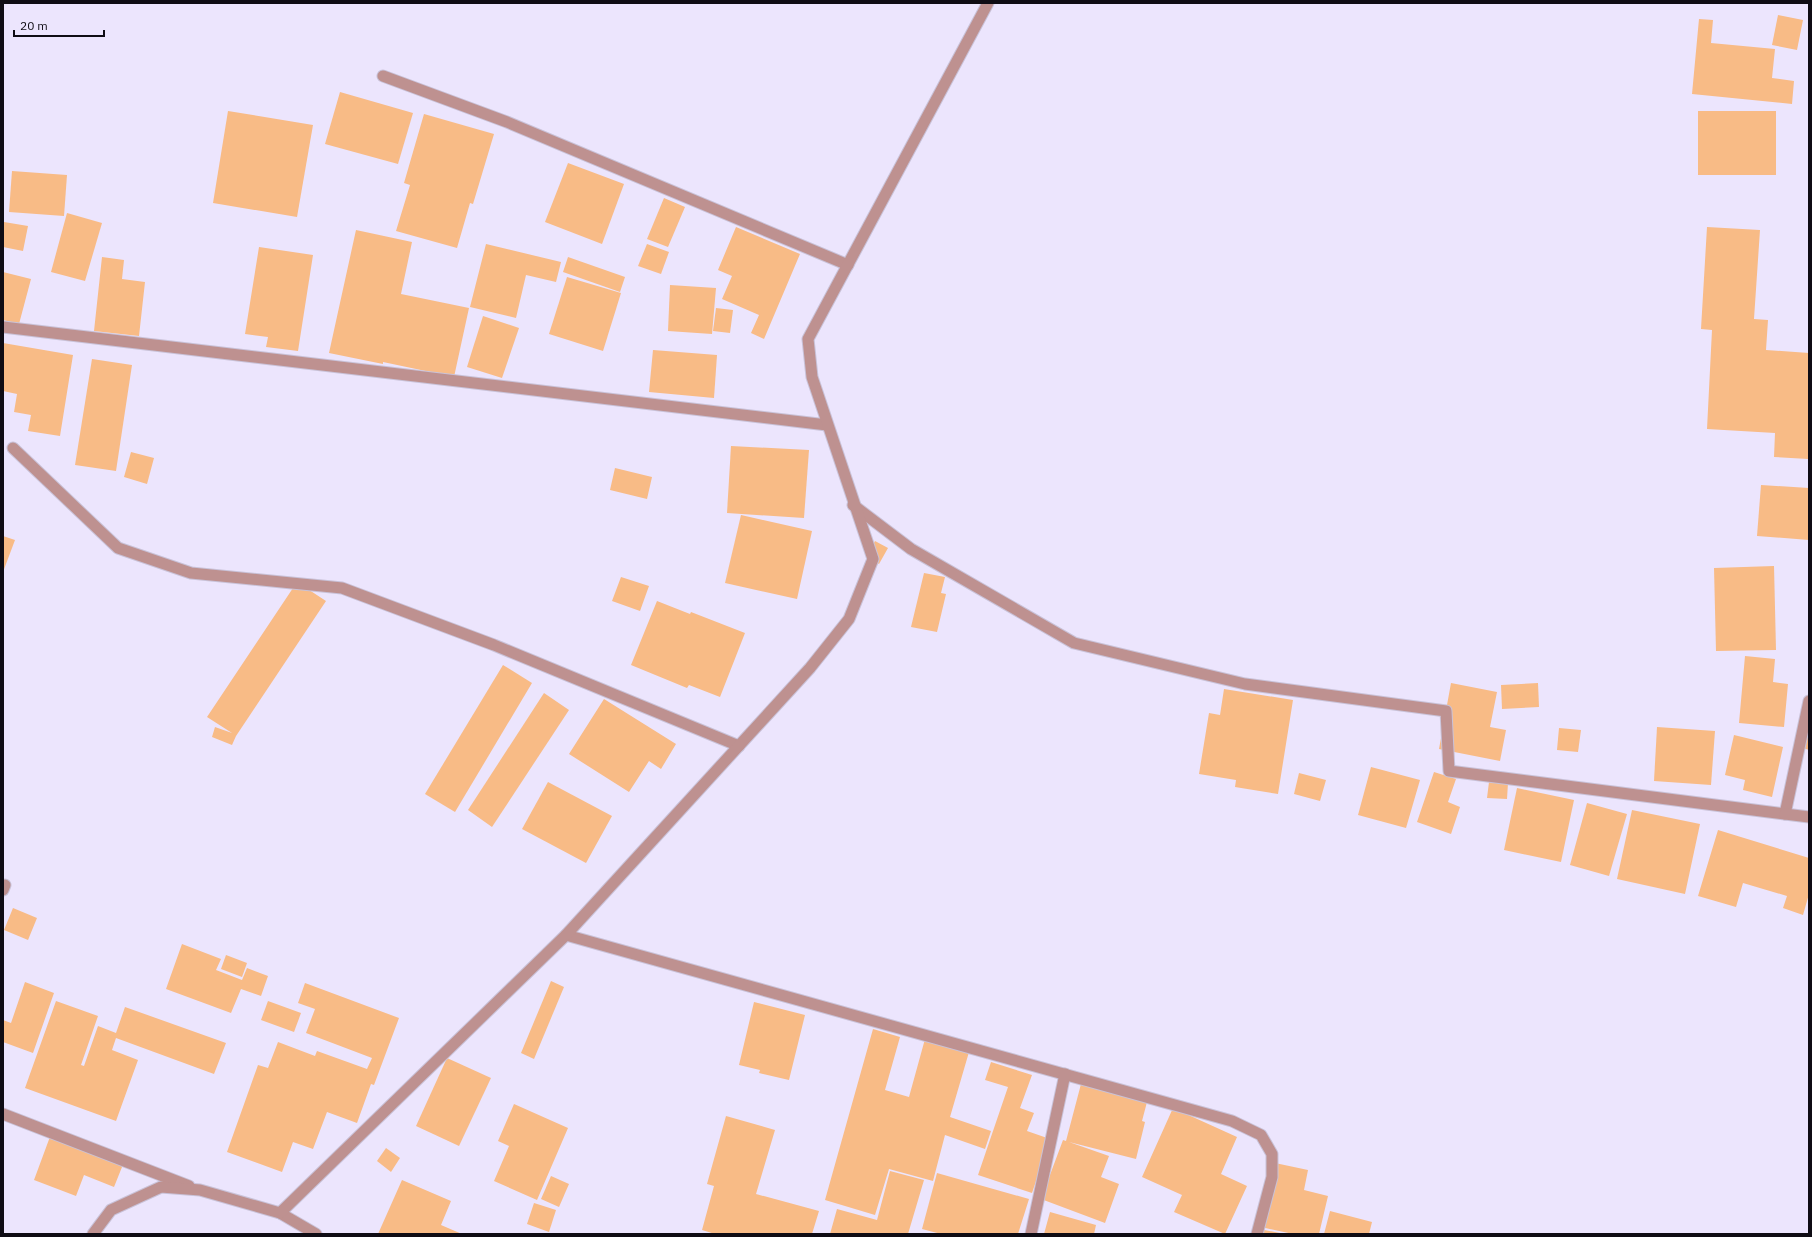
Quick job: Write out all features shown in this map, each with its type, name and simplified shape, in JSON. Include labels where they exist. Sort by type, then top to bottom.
[{"type":"street","points":[[280,1213],[566,936],[810,668],[849,619],[873,559],[853,505],[812,377],[808,339],[988,3]]},
{"type":"street","points":[[383,76],[507,122],[848,264]]},
{"type":"street","points":[[3,327],[827,425]]},
{"type":"street","points":[[13,448],[118,548],[191,573],[342,588],[494,645],[739,746]]},
{"type":"street","points":[[853,505],[911,549],[1074,643],[1244,684],[1446,711],[1449,771],[1809,817]]},
{"type":"street","points":[[1785,814],[1809,701]]},
{"type":"street","points":[[566,936],[1232,1121],[1261,1135],[1272,1154],[1272,1177],[1257,1234]]},
{"type":"street","points":[[1031,1234],[1065,1074]]},
{"type":"street","points":[[3,1114],[200,1190],[280,1213],[316,1234]]},
{"type":"street","points":[[93,1234],[111,1210],[161,1187],[200,1190]]},
{"type":"building","points":[[1778,15],[1803,20],[1797,50],[1772,45]]},
{"type":"building","points":[[1699,19],[1713,20],[1711,43],[1775,49],[1772,78],[1794,81],[1792,104],[1692,94]]},
{"type":"building","points":[[340,92],[413,113],[398,164],[325,144]]},
{"type":"building","points":[[228,111],[313,125],[297,217],[213,203]]},
{"type":"building","points":[[1698,111],[1776,111],[1776,175],[1698,175]]},
{"type":"building","points":[[424,114],[494,134],[473,204],[470,203],[457,248],[396,231],[410,185],[404,183]]},
{"type":"building","points":[[568,163],[624,184],[602,244],[545,222]]},
{"type":"building","points":[[12,171],[67,175],[64,216],[9,212]]},
{"type":"building","points":[[664,198],[685,207],[668,247],[647,239]]},
{"type":"building","points":[[67,213],[102,223],[85,281],[51,272]]},
{"type":"building","points":[[4,222],[28,226],[23,251],[3,247]]},
{"type":"building","points":[[736,227],[800,254],[764,339],[751,333],[759,315],[722,299],[732,276],[718,270]]},
{"type":"building","points":[[1707,227],[1760,230],[1754,319],[1768,320],[1766,350],[1809,353],[1808,459],[1774,457],[1775,433],[1707,429],[1712,330],[1701,329]]},
{"type":"building","points":[[356,230],[412,242],[401,294],[469,308],[454,377],[383,362],[383,364],[329,353]]},
{"type":"building","points":[[486,244],[561,262],[556,282],[526,275],[516,318],[470,307]]},
{"type":"building","points":[[647,244],[669,252],[661,274],[638,266]]},
{"type":"building","points":[[259,247],[313,255],[298,351],[266,347],[268,337],[245,334]]},
{"type":"building","points":[[102,257],[124,260],[122,279],[145,282],[139,336],[94,331]]},
{"type":"building","points":[[568,257],[625,277],[620,292],[563,272]]},
{"type":"building","points":[[3,272],[31,279],[19,324],[3,320]]},
{"type":"building","points":[[567,277],[621,293],[603,351],[549,334]]},
{"type":"building","points":[[670,285],[716,288],[712,334],[668,331]]},
{"type":"building","points":[[716,308],[733,310],[730,333],[713,331]]},
{"type":"building","points":[[483,316],[519,328],[502,378],[467,367]]},
{"type":"building","points":[[3,343],[73,355],[60,436],[28,431],[31,415],[14,412],[17,394],[3,391]]},
{"type":"building","points":[[653,350],[717,355],[714,398],[649,392]]},
{"type":"building","points":[[92,359],[132,365],[116,471],[75,465]]},
{"type":"building","points":[[731,446],[809,450],[804,518],[727,513]]},
{"type":"building","points":[[131,452],[154,458],[147,484],[124,477]]},
{"type":"building","points":[[615,468],[652,477],[647,499],[610,490]]},
{"type":"building","points":[[1761,485],[1809,488],[1809,540],[1757,536]]},
{"type":"building","points":[[741,515],[812,531],[797,599],[725,583]]},
{"type":"building","points":[[3,536],[15,540],[3,572]]},
{"type":"building","points":[[875,541],[888,548],[879,564],[866,557]]},
{"type":"building","points":[[1774,566],[1776,650],[1716,651],[1714,568]]},
{"type":"building","points":[[924,573],[945,577],[941,593],[946,594],[937,632],[911,627]]},
{"type":"building","points":[[621,577],[649,586],[640,611],[612,601]]},
{"type":"building","points":[[297,582],[326,601],[236,736],[232,745],[212,737],[215,727],[232,733],[207,717]]},
{"type":"building","points":[[657,601],[690,614],[691,612],[745,633],[720,697],[689,685],[687,688],[631,665]]},
{"type":"building","points":[[1745,656],[1775,659],[1773,682],[1788,684],[1784,727],[1739,723]]},
{"type":"building","points":[[503,665],[532,683],[455,812],[425,794]]},
{"type":"building","points":[[1451,683],[1497,692],[1490,727],[1506,730],[1500,761],[1439,749]]},
{"type":"building","points":[[1538,683],[1539,707],[1502,709],[1501,685]]},
{"type":"building","points":[[1224,689],[1293,700],[1278,794],[1235,787],[1236,780],[1199,774],[1209,713],[1220,715]]},
{"type":"building","points":[[544,693],[569,710],[492,827],[468,810]]},
{"type":"building","points":[[604,699],[676,744],[661,769],[649,761],[629,792],[569,754]]},
{"type":"building","points":[[1809,717],[1809,750],[1800,747]]},
{"type":"building","points":[[1657,727],[1715,731],[1711,785],[1654,781]]},
{"type":"building","points":[[1559,728],[1581,730],[1578,752],[1557,750]]},
{"type":"building","points":[[1734,735],[1783,747],[1772,797],[1743,790],[1745,780],[1725,775]]},
{"type":"building","points":[[1371,767],[1420,780],[1406,828],[1358,815]]},
{"type":"building","points":[[1434,772],[1456,779],[1448,802],[1460,807],[1451,834],[1417,822]]},
{"type":"building","points":[[1299,773],[1326,780],[1320,801],[1294,794]]},
{"type":"building","points":[[548,782],[612,816],[586,863],[522,829]]},
{"type":"building","points":[[1489,782],[1508,783],[1507,799],[1487,798]]},
{"type":"building","points":[[1517,788],[1574,800],[1561,862],[1504,850]]},
{"type":"building","points":[[1587,803],[1627,814],[1609,876],[1570,865]]},
{"type":"building","points":[[1632,810],[1700,824],[1685,894],[1617,879]]},
{"type":"building","points":[[1718,830],[1809,858],[1809,894],[1803,915],[1783,908],[1787,896],[1743,883],[1736,907],[1698,896]]},
{"type":"building","points":[[13,908],[37,918],[28,940],[4,930]]},
{"type":"building","points":[[182,944],[221,959],[216,970],[242,980],[247,968],[268,976],[261,996],[241,989],[231,1013],[166,989]]},
{"type":"building","points":[[226,955],[247,963],[242,977],[221,969]]},
{"type":"building","points":[[551,981],[564,987],[534,1059],[521,1053]]},
{"type":"building","points":[[25,982],[54,993],[33,1053],[3,1042],[3,1020],[11,1023]]},
{"type":"building","points":[[305,983],[399,1018],[374,1085],[371,1084],[357,1123],[327,1112],[313,1149],[293,1142],[282,1172],[227,1152],[258,1065],[268,1068],[278,1042],[315,1056],[317,1051],[367,1069],[372,1058],[306,1033],[315,1009],[298,1003]]},
{"type":"building","points":[[56,1001],[98,1016],[81,1065],[84,1066],[98,1026],[116,1033],[125,1007],[226,1043],[214,1074],[116,1038],[112,1050],[138,1060],[116,1121],[25,1088]]},
{"type":"building","points":[[268,1001],[301,1013],[294,1032],[261,1020]]},
{"type":"building","points":[[754,1002],[805,1015],[789,1080],[759,1073],[760,1070],[739,1065]]},
{"type":"building","points":[[873,1029],[900,1037],[885,1090],[909,1097],[925,1039],[969,1052],[950,1117],[991,1131],[985,1149],[945,1135],[933,1181],[889,1169],[875,1215],[825,1200]]},
{"type":"building","points":[[447,1058],[491,1078],[459,1146],[416,1126]]},
{"type":"building","points":[[991,1062],[1032,1075],[1020,1108],[1034,1113],[1027,1131],[1050,1139],[1032,1193],[978,1175],[1008,1087],[985,1080]]},
{"type":"building","points":[[1081,1084],[1147,1102],[1142,1121],[1145,1122],[1136,1159],[1069,1142],[1109,1156],[1101,1177],[1119,1184],[1105,1223],[1041,1199],[1063,1140],[1066,1141]]},
{"type":"building","points":[[514,1104],[568,1128],[537,1200],[494,1181],[509,1146],[498,1141]]},
{"type":"building","points":[[1173,1108],[1237,1137],[1221,1174],[1247,1186],[1225,1234],[1174,1212],[1182,1195],[1142,1177]]},
{"type":"building","points":[[726,1116],[775,1130],[756,1194],[819,1211],[812,1234],[715,1234],[702,1230],[714,1186],[707,1184]]},
{"type":"building","points":[[51,1134],[124,1162],[114,1187],[84,1175],[76,1196],[34,1180]]},
{"type":"building","points":[[386,1148],[400,1158],[391,1172],[377,1161]]},
{"type":"building","points":[[1275,1163],[1308,1170],[1304,1190],[1328,1196],[1319,1234],[1293,1234],[1261,1227]]},
{"type":"building","points":[[890,1171],[924,1180],[908,1234],[830,1234],[837,1209],[877,1220]]},
{"type":"building","points":[[937,1173],[1029,1199],[1018,1234],[941,1234],[922,1229]]},
{"type":"building","points":[[551,1176],[569,1184],[559,1207],[541,1199]]},
{"type":"building","points":[[402,1180],[451,1201],[441,1225],[462,1234],[378,1234]]},
{"type":"building","points":[[534,1203],[556,1210],[549,1232],[527,1224]]},
{"type":"building","points":[[1330,1211],[1372,1222],[1369,1234],[1324,1234]]},
{"type":"building","points":[[1050,1212],[1096,1225],[1094,1234],[1044,1234]]},
{"type":"building","points":[[1254,1228],[1280,1233],[1280,1234],[1253,1234]]}]
